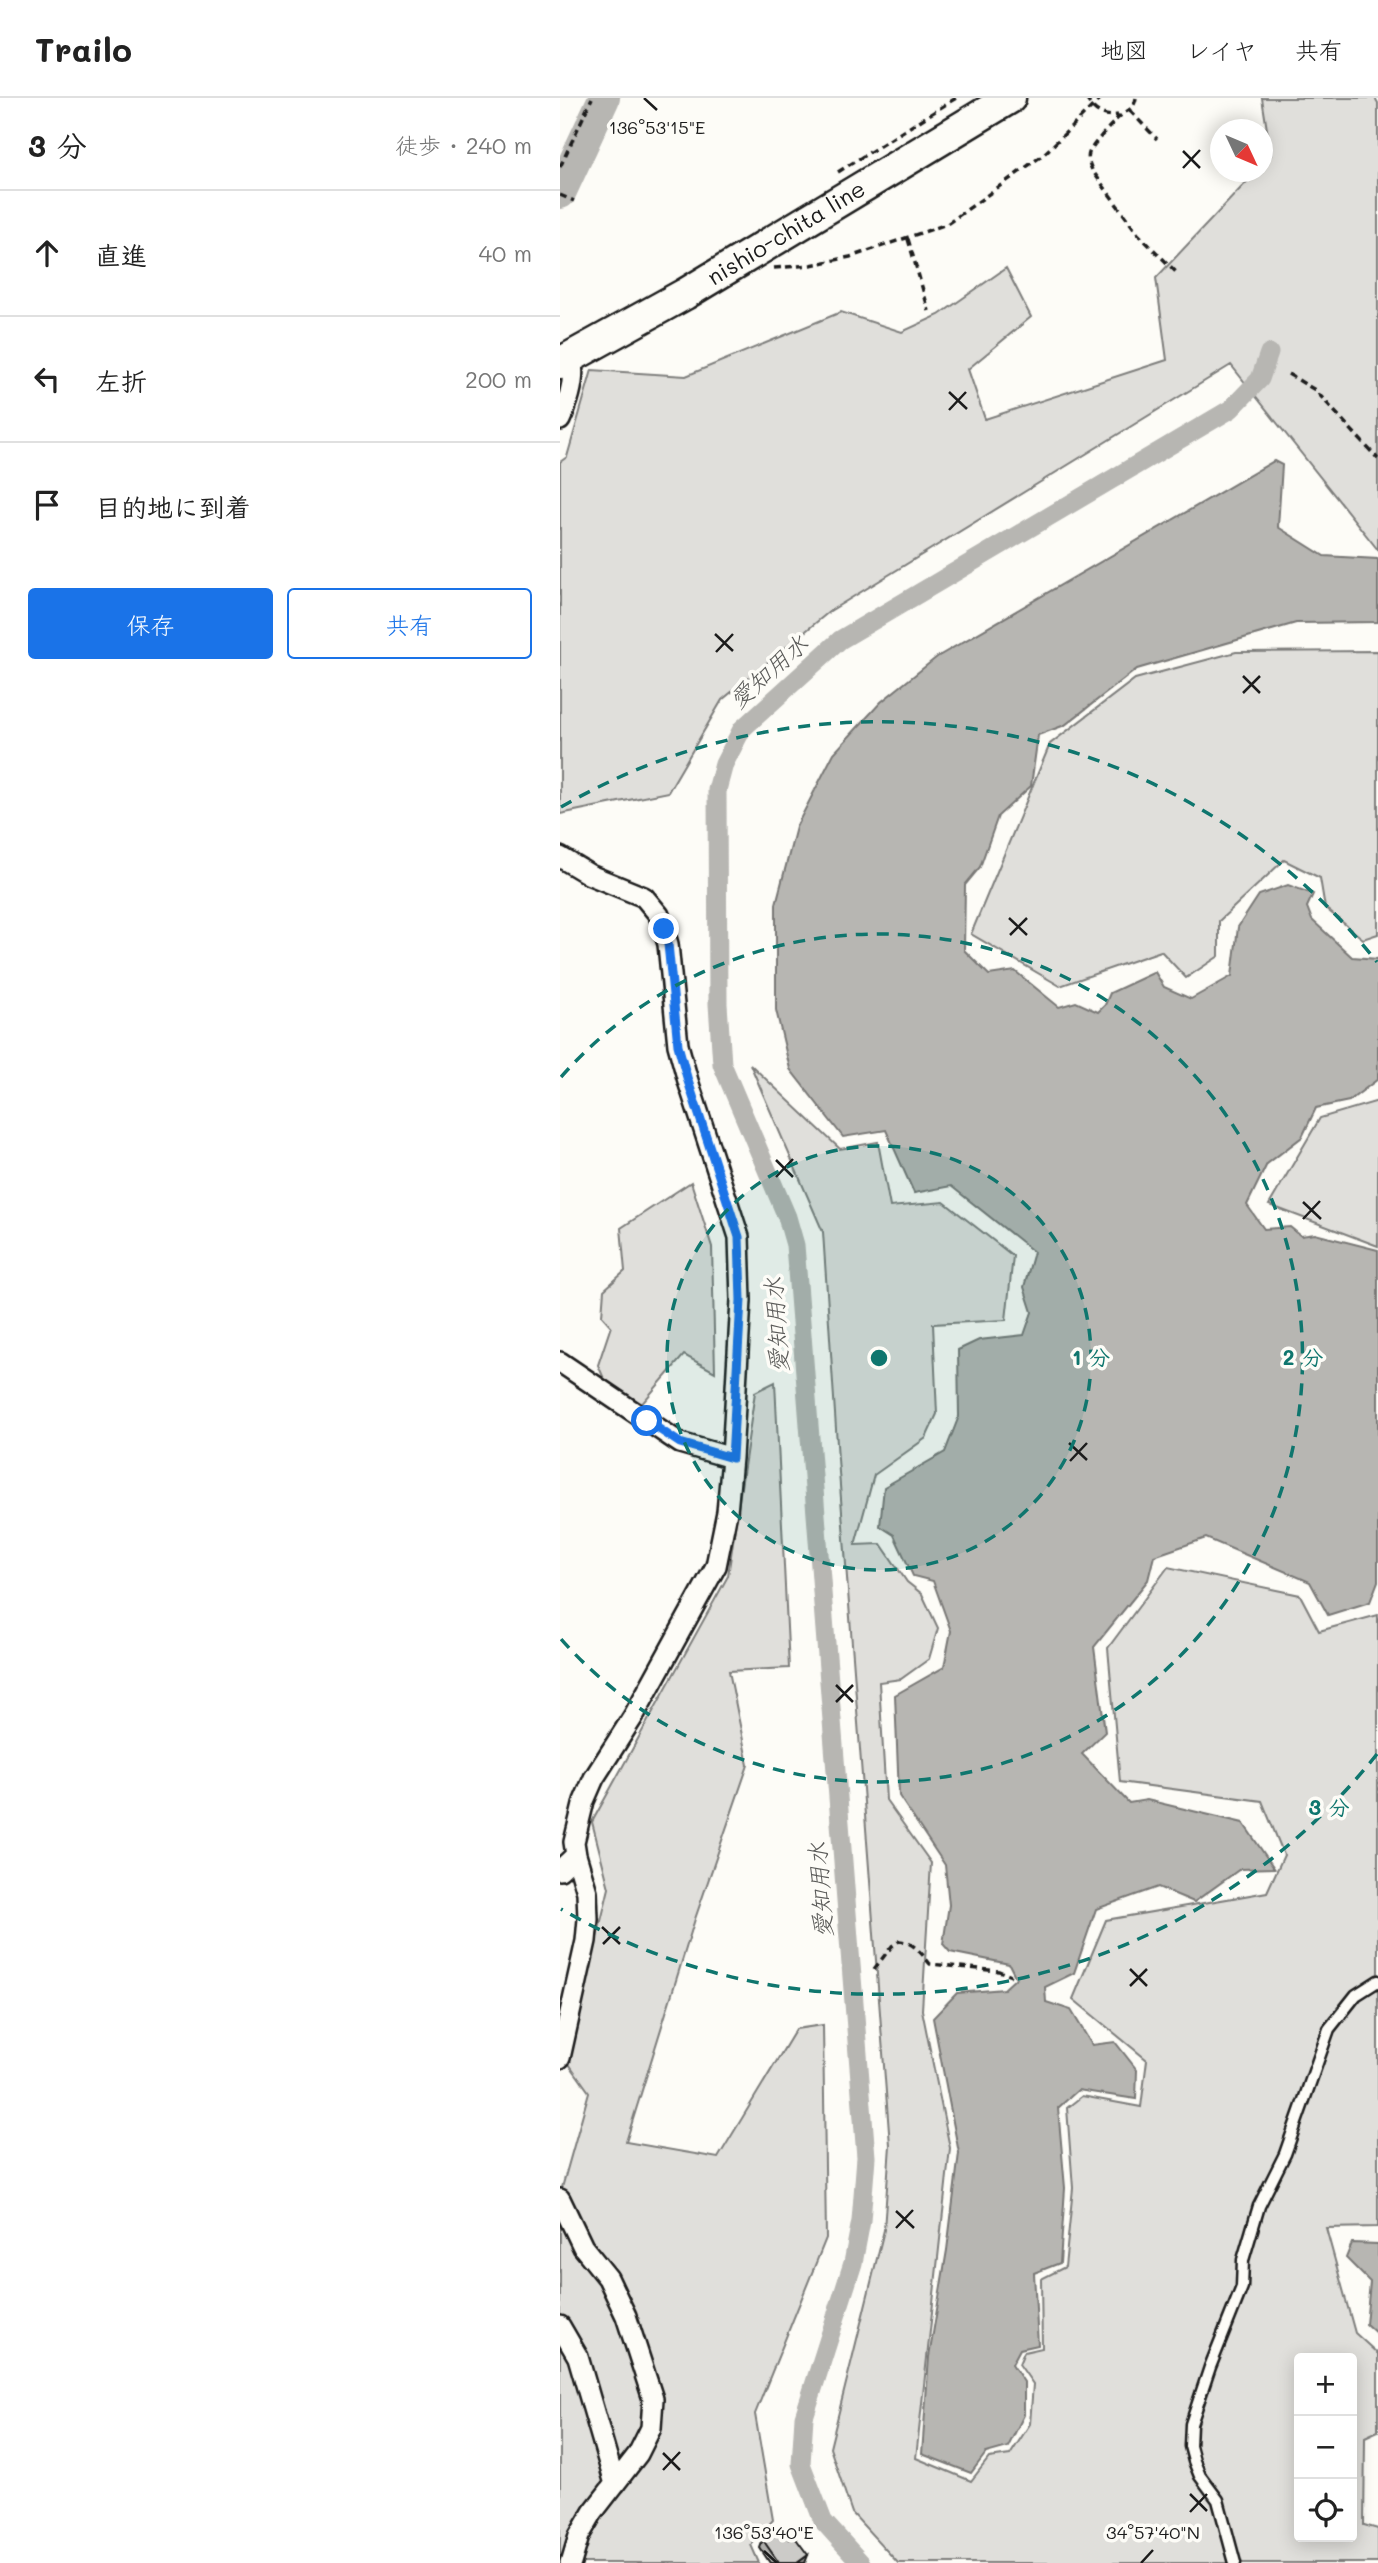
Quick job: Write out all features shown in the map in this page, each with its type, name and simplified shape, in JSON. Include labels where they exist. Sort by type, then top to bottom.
[{"type":"main road","name":"nishio-chita line","points":[[566,360],[749,255],[1010,98]]},
{"type":"street","points":[[560,420],[567,405],[574,369],[566,360]]},
{"type":"street","points":[[560,857],[590,875],[644,897],[659,915],[668,944],[678,1045],[739,1237],[741,1300],[727,1512],[716,1566],[633,1717],[594,1778],[560,1870]]},
{"type":"street","points":[[560,1362],[680,1443],[732,1458]]},
{"type":"street","points":[[560,2058],[589,1919],[587,1892],[570,1844]]},
{"type":"street","points":[[560,2199],[583,2246],[608,2278],[626,2316],[653,2399],[651,2428],[638,2454],[593,2512],[579,2536],[571,2563]]},
{"type":"street","points":[[560,2326],[578,2357],[615,2484]]},
{"type":"lane","points":[[1236,2563],[1218,2500],[1200,2476],[1194,2461],[1191,2424],[1242,2287],[1243,2260],[1259,2206],[1285,2154],[1329,2029],[1356,1995],[1378,1981]]},
{"type":"path","points":[[560,167],[592,98]]},
{"type":"path","points":[[1086,98],[1092,107],[1109,117],[1130,111],[1136,98]]},
{"type":"path","points":[[749,255],[758,265],[774,268],[811,265],[850,257],[947,224],[1043,155],[1101,98]]},
{"type":"path","points":[[1130,111],[1157,139]]},
{"type":"path","points":[[1120,115],[1089,152],[1088,160],[1092,170],[1138,234],[1178,274]]},
{"type":"path","points":[[560,195],[574,201]]},
{"type":"path","points":[[908,238],[929,311]]},
{"type":"path","points":[[1288,374],[1315,390],[1378,459]]},
{"type":"path","points":[[874,1969],[899,1941],[909,1942],[930,1964],[999,1971],[1011,1976]]},
{"type":"shaded area","points":[[1262,98],[1375,98],[1378,103],[1378,550],[1231,365],[830,611],[722,700],[668,792],[560,814],[560,462],[567,457],[592,370],[686,376],[841,312],[902,332],[939,315],[1006,268],[1031,317],[968,369],[985,419],[1167,360],[1156,278],[1247,182],[1273,182],[1273,119],[1265,119]]},
{"type":"shaded area","points":[[1274,461],[1282,465],[1278,527],[1324,556],[1378,559],[1378,622],[1296,623],[1137,669],[1065,725],[1038,735],[1031,786],[998,816],[980,867],[965,885],[964,950],[989,975],[1015,971],[1059,1007],[1076,1002],[1098,1012],[1105,1005],[1110,993],[1155,972],[1164,987],[1191,999],[1232,976],[1238,927],[1259,895],[1288,885],[1313,894],[1307,907],[1312,920],[1352,957],[1378,959],[1378,1079],[1349,1101],[1316,1108],[1302,1137],[1267,1164],[1247,1205],[1264,1229],[1290,1227],[1301,1236],[1315,1234],[1378,1250],[1378,1581],[1370,1602],[1328,1615],[1310,1582],[1206,1538],[1154,1556],[1148,1580],[1094,1647],[1105,1732],[1082,1754],[1129,1803],[1147,1800],[1243,1823],[1274,1868],[1240,1869],[1194,1902],[1158,1887],[1096,1909],[1074,1973],[1045,1987],[1046,2002],[1071,2010],[1092,2045],[1115,2042],[1137,2070],[1136,2099],[1078,2090],[1058,2108],[1065,2188],[1060,2263],[1034,2273],[1038,2345],[1020,2349],[1012,2364],[1024,2382],[1024,2415],[1008,2447],[986,2453],[971,2473],[922,2454],[929,2357],[947,2250],[959,2153],[933,2018],[957,1993],[1004,1989],[1016,1978],[1009,1964],[950,1952],[943,1944],[949,1905],[945,1865],[899,1796],[895,1695],[944,1667],[951,1631],[933,1581],[913,1576],[894,1535],[880,1526],[884,1487],[945,1452],[959,1416],[958,1350],[979,1340],[1024,1335],[1032,1312],[1024,1287],[1034,1252],[951,1186],[914,1193],[886,1130],[843,1137],[790,1069],[776,1010],[776,904],[796,827],[834,753],[881,702],[937,657]]},
{"type":"shaded area","points":[[1378,651],[1378,934],[1363,939],[1325,908],[1320,878],[1284,860],[1219,921],[1219,956],[1186,978],[1161,951],[1060,986],[971,934],[1050,744],[1135,679],[1236,652]]},
{"type":"shaded area","points":[[750,1064],[840,1149],[878,1142],[890,1207],[944,1202],[1013,1256],[1006,1320],[933,1324],[937,1414],[926,1438],[874,1475],[855,1545],[881,1544],[907,1582],[922,1594],[938,1628],[929,1659],[901,1679],[879,1682],[886,1800],[931,1863],[922,2010],[950,2148],[916,2458],[971,2481],[989,2458],[1010,2455],[1030,2424],[1033,2384],[1019,2364],[1024,2352],[1042,2348],[1041,2279],[1065,2267],[1073,2188],[1067,2108],[1082,2096],[1141,2107],[1147,2060],[1073,1999],[1106,1920],[1267,1892],[1284,1855],[1262,1801],[1120,1782],[1108,1648],[1168,1567],[1300,1595],[1319,1631],[1378,1615],[1378,2227],[1326,2228],[1355,2333],[1378,2354],[1378,2431],[1365,2437],[1364,2525],[1378,2529],[1378,2563],[898,2563],[852,2513],[830,2448],[884,2230],[890,2145],[823,1232]]},
{"type":"shaded area","points":[[1378,1101],[1378,1246],[1269,1205],[1320,1118]]},
{"type":"shaded area","points":[[691,1182],[712,1247],[715,1372],[684,1355],[640,1406],[605,1381],[598,1365],[611,1326],[602,1316],[604,1290],[625,1271],[621,1228]]},
{"type":"shaded area","points":[[775,1382],[789,1668],[729,1671],[748,1765],[695,1919],[626,2142],[718,2158],[796,2029],[823,2025],[826,2238],[755,2414],[773,2520],[751,2545],[759,2563],[560,2563],[560,2195],[589,2092],[567,2061],[609,1888],[592,1822],[728,1576],[755,1392]]},
{"type":"shaded area","points":[[1352,2243],[1378,2244],[1378,2335],[1366,2324],[1370,2282],[1346,2258]]},
{"type":"building","points":[[780,2527],[789,2539],[794,2536],[808,2555],[797,2563],[779,2563],[763,2540]]},
{"type":"waterway","points":[[560,193],[604,98]]},
{"type":"waterway","name":"愛知用水","points":[[861,2563],[823,2521],[801,2464],[804,2417],[853,2263],[861,2221],[866,2157],[795,1245],[787,1217],[722,1064],[718,1004],[717,790],[724,764],[742,729],[840,640],[1231,409],[1260,379],[1269,353]]},
{"type":"route","points":[[647,1421],[680,1443],[732,1458],[741,1300],[739,1237],[678,1045],[668,944],[664,929]]}]
